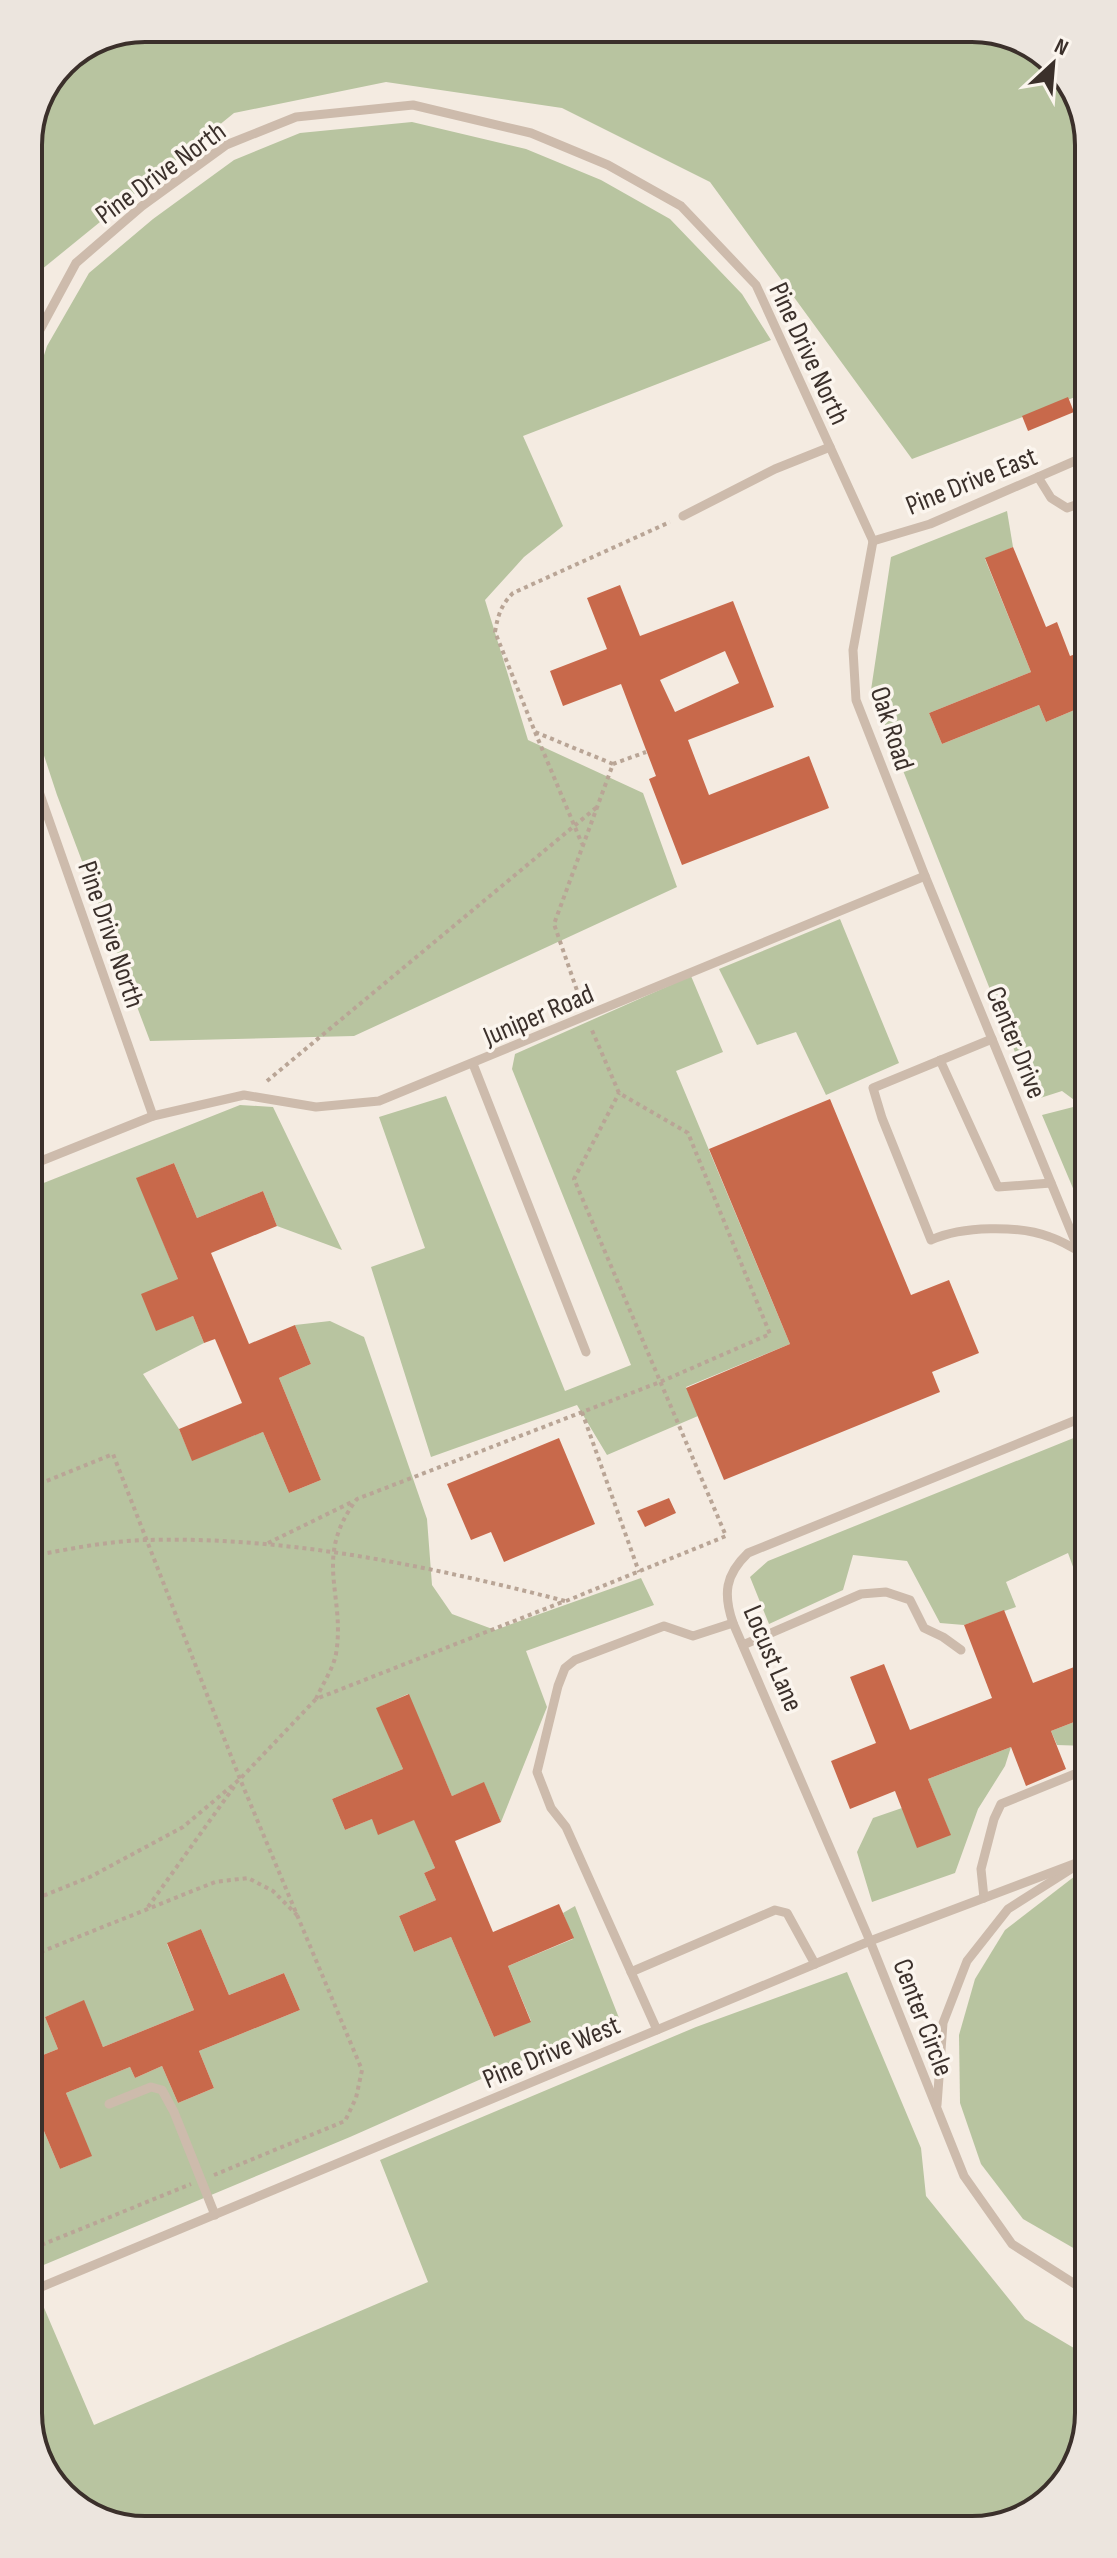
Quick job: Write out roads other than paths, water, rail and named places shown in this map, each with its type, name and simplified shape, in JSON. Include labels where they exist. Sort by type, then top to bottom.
[{"type":"lane","name":"Pine Drive North","points":[[42,326],[76,263],[142,206],[226,145],[296,117],[413,105],[531,133],[608,165],[681,206],[756,285],[873,541]]},
{"type":"lane","points":[[683,516],[775,469],[830,447]]},
{"type":"lane","name":"Pine Drive East","points":[[873,541],[930,524],[1075,461]]},
{"type":"lane","points":[[1038,477],[1051,498],[1067,508],[1075,505]]},
{"type":"lane","name":"Oak Road","points":[[873,541],[853,650],[856,700],[925,876]]},
{"type":"lane","name":"Pine Drive North","points":[[42,800],[153,1116]]},
{"type":"lane","name":"Juniper Road","points":[[153,1116],[244,1095],[316,1107],[379,1101],[925,876]]},
{"type":"lane","name":"Center Drive","points":[[925,876],[1075,1241]]},
{"type":"lane","points":[[992,1039],[873,1088],[882,1118],[931,1240],[949,1233],[1022,1230],[1051,1237],[1075,1249]]},
{"type":"lane","points":[[940,1060],[998,1187],[1051,1183]]},
{"type":"lane","points":[[473,1064],[586,1352]]},
{"type":"lane","points":[[42,1161],[153,1116]]},
{"type":"lane","name":"Locust Lane","points":[[870,1941],[733,1623],[727,1604],[728,1584],[735,1565],[748,1553],[1075,1420]]},
{"type":"lane","points":[[743,1645],[861,1594],[886,1592],[910,1600],[924,1628],[961,1650]]},
{"type":"lane","points":[[657,2030],[566,1827],[551,1808],[537,1772],[558,1686],[565,1668],[575,1660],[664,1626],[693,1636],[733,1623]]},
{"type":"lane","points":[[984,1898],[981,1869],[1001,1804],[1075,1774]]},
{"type":"lane","name":"Pine Drive West","points":[[42,2287],[870,1941],[1075,1864]]},
{"type":"lane","name":"Center Circle","points":[[937,2110],[943,2023],[967,1961],[1008,1909],[1075,1867]]},
{"type":"lane","points":[[631,1972],[775,1910],[787,1913],[815,1964]]},
{"type":"lane","name":"Center Circle","points":[[870,1941],[964,2176],[1012,2244],[1075,2284]]},
{"type":"lane","points":[[109,2104],[151,2087],[162,2090],[174,2112],[215,2215]]}]
